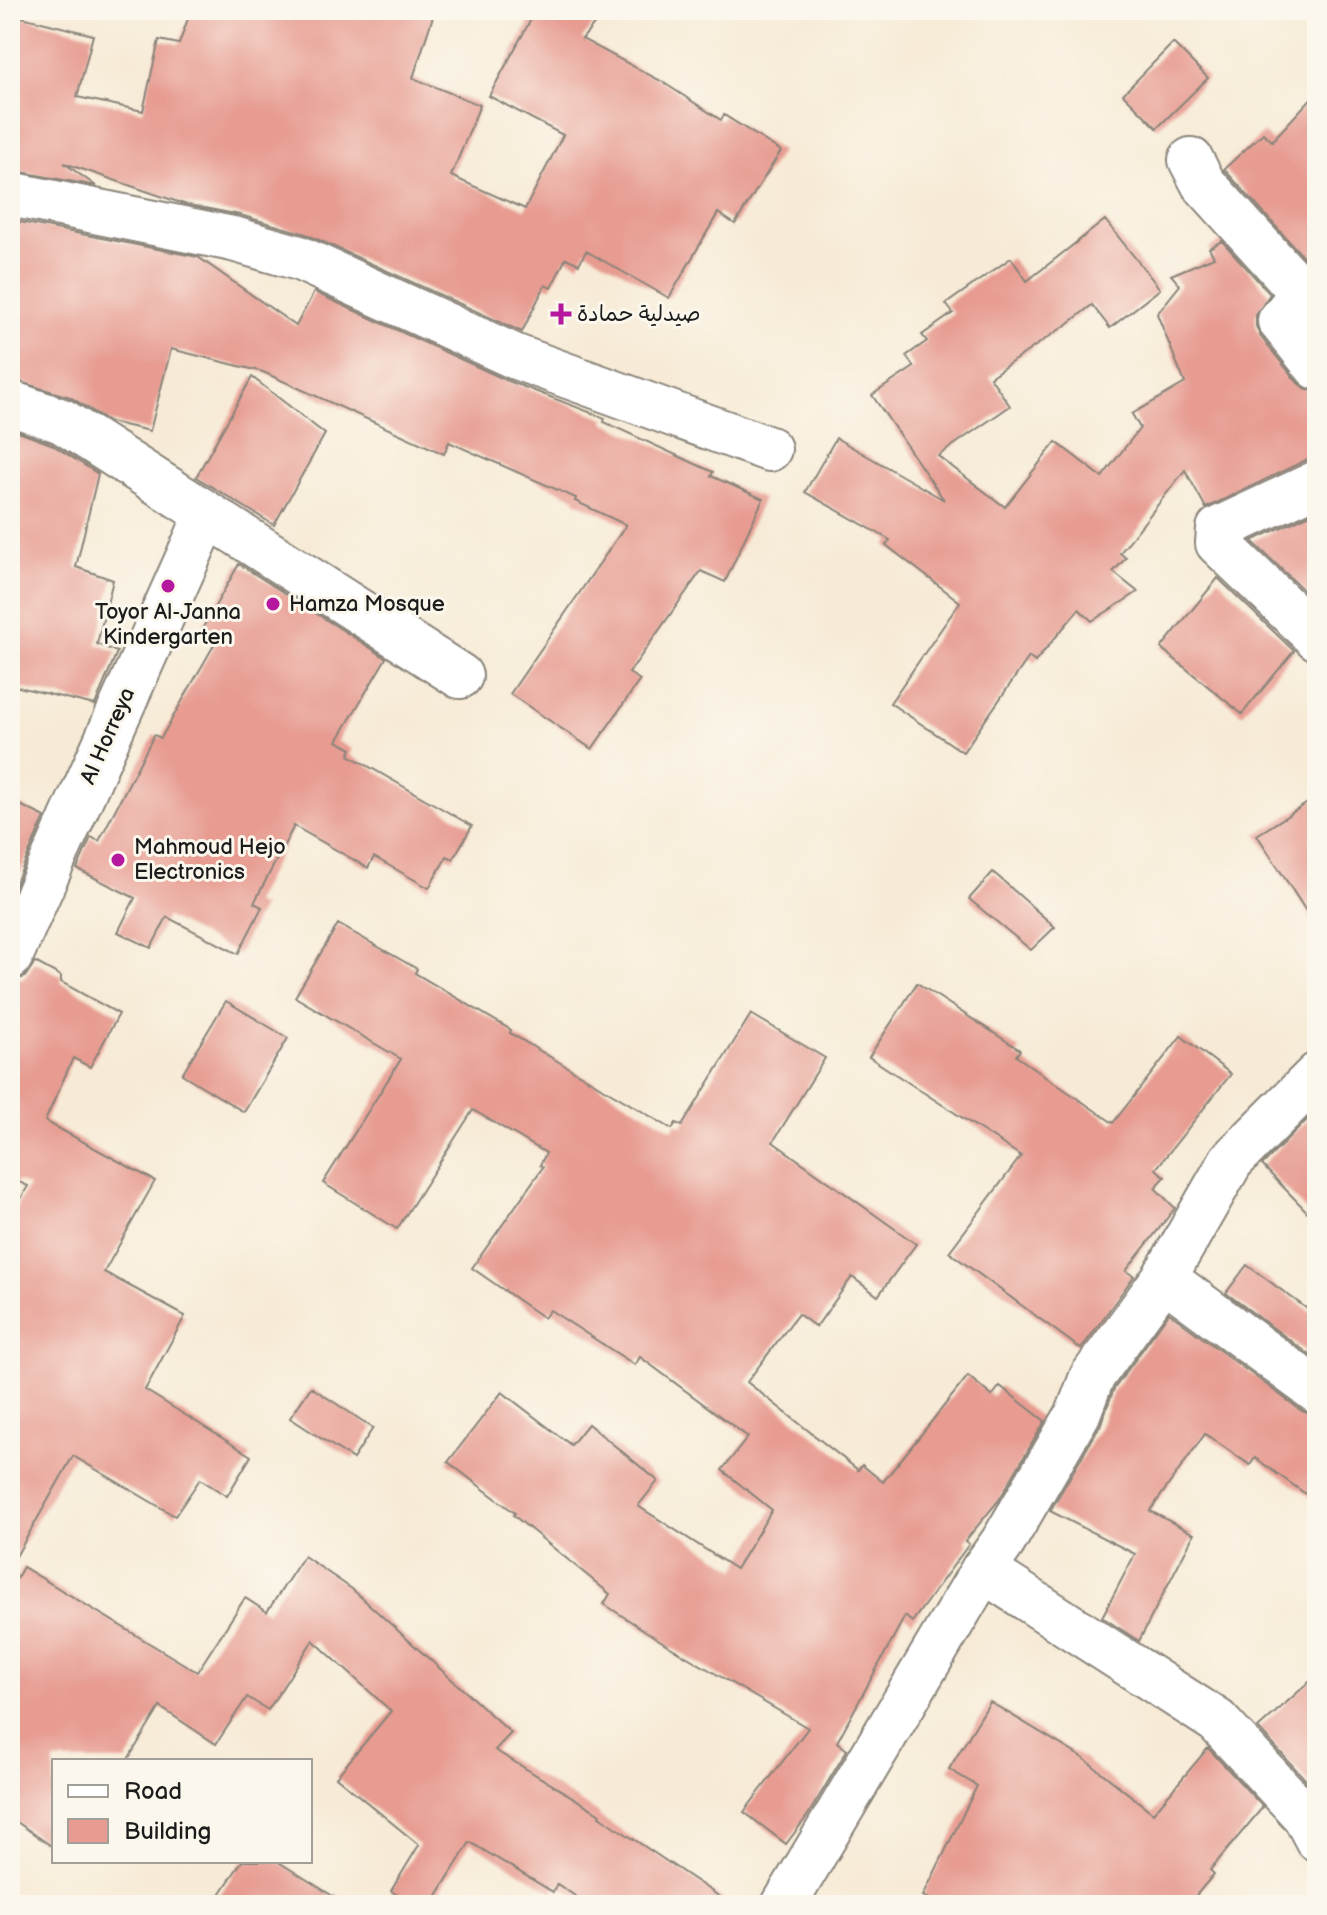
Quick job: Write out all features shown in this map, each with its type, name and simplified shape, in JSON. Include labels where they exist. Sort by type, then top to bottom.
[{"type":"street","points":[[1191,160],[1203,183],[1298,288],[1301,294],[1280,321],[1317,367]]},
{"type":"street","points":[[10,194],[233,239],[299,258],[516,357],[769,449]]},
{"type":"street","points":[[10,403],[62,421],[460,676]]},
{"type":"street","points":[[1317,483],[1219,529],[1218,543],[1317,638]]},
{"type":"street","name":"Al Horreya","points":[[10,957],[207,515]]},
{"type":"street","points":[[784,1905],[1078,1414],[1092,1377],[1164,1278],[1231,1161],[1317,1075]]},
{"type":"street","points":[[1164,1278],[1317,1391]]},
{"type":"street","points":[[983,1570],[1217,1721],[1305,1816],[1317,1839]]},
{"type":"building","points":[[191,10],[435,10],[413,78],[480,105],[451,176],[525,209],[563,135],[489,96],[536,10],[606,10],[582,39],[661,81],[721,120],[724,115],[781,151],[735,224],[718,213],[669,298],[586,251],[579,264],[566,258],[551,288],[545,285],[522,332],[306,234],[240,215],[184,204],[64,163],[96,186],[10,170],[10,14],[93,35],[77,97],[143,111],[159,40],[179,44]]},
{"type":"building","points":[[1173,43],[1208,78],[1157,128],[1123,94]]},
{"type":"building","points":[[1317,92],[1317,272],[1224,169],[1263,133],[1272,141]]},
{"type":"building","points":[[10,220],[198,257],[296,326],[314,292],[506,380],[605,418],[604,422],[713,472],[711,476],[763,499],[725,582],[701,571],[629,673],[640,680],[592,749],[510,694],[626,525],[575,501],[576,498],[449,442],[444,454],[263,372],[171,349],[150,431],[110,422],[70,397],[10,379]]},
{"type":"building","points":[[1105,220],[1160,289],[1110,328],[1092,305],[990,377],[1010,406],[938,456],[1005,507],[1056,442],[1102,477],[1140,428],[1132,414],[1185,383],[1157,314],[1180,285],[1171,275],[1214,257],[1209,248],[1222,241],[1270,294],[1256,315],[1260,336],[1298,383],[1307,390],[1317,391],[1317,458],[1306,460],[1206,508],[1185,470],[1120,553],[1126,558],[1113,572],[1138,592],[1092,621],[1079,609],[1035,662],[1029,657],[963,752],[890,703],[960,602],[886,545],[890,540],[805,492],[836,438],[944,500],[872,395],[914,367],[906,356],[927,341],[922,335],[953,313],[946,304],[1011,258],[1027,281]]},
{"type":"building","points":[[252,377],[325,434],[274,525],[196,477]]},
{"type":"building","points":[[10,429],[51,444],[98,474],[76,567],[113,580],[97,644],[117,652],[95,705],[10,685]]},
{"type":"building","points":[[1310,514],[1317,519],[1317,603],[1252,541]]},
{"type":"building","points":[[239,564],[386,658],[337,741],[352,749],[349,755],[472,826],[453,859],[447,856],[429,888],[374,857],[368,868],[294,826],[254,903],[262,907],[238,954],[167,917],[151,948],[118,932],[135,898],[77,869],[91,837],[99,841],[154,735],[161,738],[218,638],[202,629]]},
{"type":"building","points":[[1218,578],[1294,651],[1242,714],[1161,648]]},
{"type":"building","points":[[1317,797],[1317,928],[1257,835]]},
{"type":"building","points":[[10,800],[45,817],[10,896]]},
{"type":"building","points":[[993,872],[1055,927],[1031,950],[969,899]]},
{"type":"building","points":[[338,924],[417,969],[415,973],[511,1030],[510,1033],[672,1129],[676,1123],[682,1126],[751,1014],[825,1058],[773,1142],[916,1244],[878,1296],[852,1277],[816,1327],[798,1314],[747,1382],[858,1470],[862,1465],[883,1482],[968,1376],[992,1396],[1000,1386],[1045,1421],[999,1500],[965,1541],[969,1544],[912,1622],[905,1616],[837,1742],[847,1750],[808,1815],[786,1844],[744,1812],[808,1728],[604,1604],[610,1594],[513,1515],[515,1513],[448,1462],[502,1392],[571,1445],[588,1424],[658,1481],[638,1506],[736,1569],[772,1510],[722,1470],[748,1437],[640,1357],[635,1365],[550,1310],[544,1318],[472,1268],[543,1167],[540,1165],[546,1153],[473,1110],[397,1229],[323,1183],[401,1059],[295,997]]},
{"type":"building","points":[[35,962],[61,976],[61,982],[119,1014],[90,1067],[73,1058],[45,1121],[155,1181],[104,1272],[185,1316],[145,1390],[251,1456],[227,1496],[200,1479],[175,1516],[73,1456],[10,1567],[10,1218],[28,1186],[17,1181],[10,1198],[10,982],[25,977]]},
{"type":"building","points":[[917,983],[1020,1050],[1016,1056],[1113,1123],[1181,1036],[1231,1074],[1156,1169],[1165,1177],[1155,1188],[1175,1208],[1126,1271],[1134,1276],[1081,1349],[949,1252],[1021,1156],[869,1057]]},
{"type":"building","points":[[226,1001],[288,1038],[244,1112],[182,1074]]},
{"type":"building","points":[[1317,1110],[1317,1222],[1262,1165]]},
{"type":"building","points":[[1247,1265],[1317,1316],[1317,1360],[1226,1293]]},
{"type":"building","points":[[1169,1313],[1302,1411],[1317,1416],[1317,1502],[1255,1458],[1250,1465],[1205,1434],[1150,1511],[1194,1534],[1139,1641],[1102,1617],[1135,1554],[1050,1511],[1100,1426],[1114,1389]]},
{"type":"building","points":[[311,1387],[373,1428],[353,1459],[290,1418]]},
{"type":"building","points":[[304,1556],[352,1589],[511,1733],[495,1750],[600,1814],[732,1905],[589,1905],[557,1884],[553,1892],[470,1842],[431,1905],[414,1905],[391,1891],[419,1845],[336,1777],[391,1711],[313,1640],[268,1710],[247,1697],[216,1744],[160,1707],[128,1759],[52,1759],[52,1847],[10,1817],[10,1590],[23,1567],[197,1672],[245,1598],[267,1612]]},
{"type":"building","points":[[1317,1675],[1317,1792],[1258,1728]]},
{"type":"building","points":[[990,1702],[1083,1758],[1153,1813],[1208,1748],[1263,1807],[1210,1870],[1214,1874],[1188,1905],[941,1905],[923,1896],[977,1786],[949,1769]]},
{"type":"building","points":[[241,1863],[280,1863],[347,1905],[213,1905]]},
{"type":"place","name":"صيدلية حمادة","points":[[561,314]]},
{"type":"place","name":"Toyor Al-Janna Kindergarten","points":[[168,586]]},
{"type":"place","name":"Hamza Mosque","points":[[273,604]]},
{"type":"place","name":"Mahmoud Hejo Electronics","points":[[118,860]]}]
